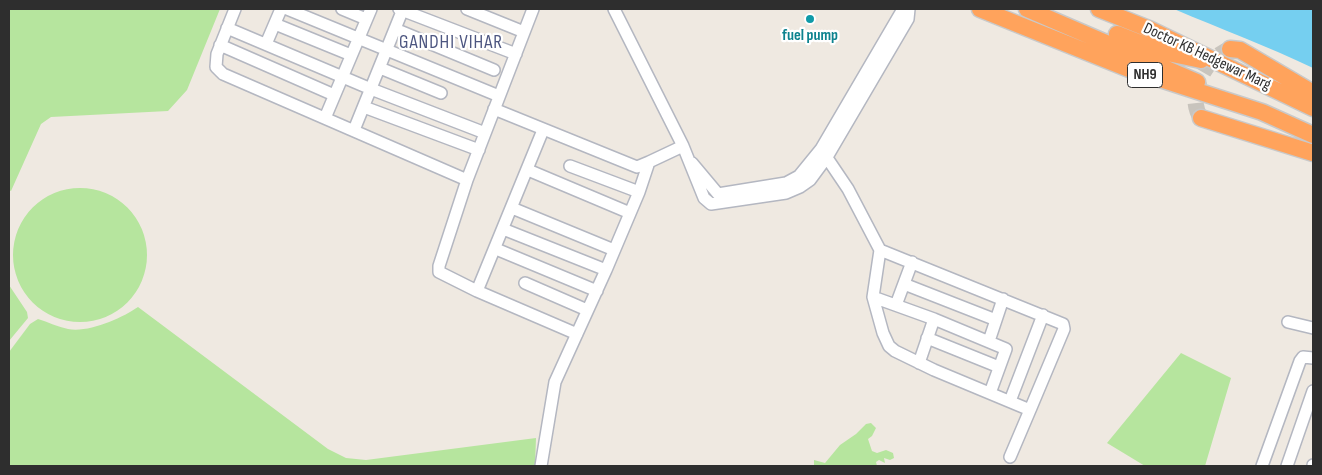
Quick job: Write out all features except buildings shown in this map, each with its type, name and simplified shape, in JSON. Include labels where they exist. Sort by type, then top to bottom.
[{"type":"highway","name":"Doctor KB Hedgewar Marg","points":[[980,9],[1129,69],[1262,112],[1313,135]]},
{"type":"highway","points":[[1027,9],[1133,46],[1228,66]]},
{"type":"highway","points":[[1053,9],[1133,46],[1262,112]]},
{"type":"highway","name":"Doctor KB Hedgewar Marg","points":[[1099,9],[1148,29],[1228,66],[1313,108]]},
{"type":"highway","points":[[1230,49],[1240,50],[1313,92]]},
{"type":"highway","points":[[1201,118],[1313,153]]},
{"type":"street","points":[[236,9],[215,61],[216,67],[223,74],[467,180]]},
{"type":"street","points":[[266,44],[281,9]]},
{"type":"street","points":[[287,9],[500,96]]},
{"type":"street","points":[[325,118],[368,14],[342,9]]},
{"type":"street","points":[[354,130],[402,9],[516,54]]},
{"type":"street","points":[[467,9],[524,32]]},
{"type":"street","points":[[614,9],[691,162],[704,198],[711,204],[786,193],[810,180],[903,9]]},
{"type":"street","points":[[824,153],[908,19],[909,9]]},
{"type":"street","points":[[530,10],[516,54],[467,180],[439,269],[441,274],[477,291],[577,334]]},
{"type":"street","points":[[275,24],[351,56]]},
{"type":"street","points":[[227,28],[371,89],[485,133]]},
{"type":"street","points":[[395,29],[494,70]]},
{"type":"street","points":[[220,45],[334,95]]},
{"type":"street","points":[[380,68],[441,93]]},
{"type":"street","points":[[364,107],[479,150]]},
{"type":"street","points":[[494,109],[637,167],[683,146]]},
{"type":"street","points":[[477,291],[544,130]]},
{"type":"street","points":[[824,153],[848,189],[880,250],[873,297],[885,340],[889,346],[919,363],[1030,410]]},
{"type":"street","points":[[541,466],[553,390],[560,369],[597,291],[639,192],[649,162]]},
{"type":"street","points":[[570,166],[639,192]]},
{"type":"street","points":[[528,170],[630,214]]},
{"type":"street","points":[[512,208],[614,250]]},
{"type":"street","points":[[504,229],[606,270]]},
{"type":"street","points":[[496,249],[597,291]]},
{"type":"street","points":[[880,250],[1063,324],[1064,329],[1010,458]]},
{"type":"street","points":[[896,305],[912,262]]},
{"type":"street","points":[[525,283],[587,310]]},
{"type":"street","points":[[904,284],[996,320]]},
{"type":"street","points":[[873,297],[934,319],[1006,349],[990,393]]},
{"type":"street","points":[[989,341],[1003,299]]},
{"type":"street","points":[[1010,401],[1043,315]]},
{"type":"street","points":[[919,363],[934,319]]},
{"type":"street","points":[[1288,322],[1313,328]]},
{"type":"street","points":[[927,338],[999,368]]},
{"type":"street","points":[[1262,466],[1300,360],[1303,356],[1313,358]]},
{"type":"street","points":[[1286,466],[1309,419],[1313,391]]},
{"type":"green space","points":[[9,9],[220,9],[187,90],[168,111],[51,117],[41,124],[11,191],[9,190]]},
{"type":"green space","points":[[80,188],[106,193],[128,207],[142,229],[147,255],[142,281],[128,303],[106,317],[80,322],[54,317],[32,303],[18,281],[13,255],[18,229],[32,207],[54,193]]},
{"type":"green space","points":[[9,285],[27,312],[28,318],[9,341]]},
{"type":"green space","points":[[138,307],[328,449],[346,458],[366,460],[536,438],[535,466],[9,466],[9,352],[30,324],[38,319],[68,329],[86,329],[114,320]]},
{"type":"green space","points":[[1181,353],[1231,378],[1205,466],[1145,466],[1107,443]]},
{"type":"green space","points":[[871,423],[876,428],[868,439],[872,451],[877,453],[886,450],[893,453],[894,458],[890,460],[884,458],[885,463],[879,460],[876,462],[877,466],[814,466],[814,460],[825,463],[840,445],[866,424]]},
{"type":"water","points":[[1174,9],[1313,9],[1313,68],[1261,45]]},
{"type":"tunnel","points":[[1201,118],[1195,99],[1200,78],[1213,60],[1221,53],[1230,49]]},
{"type":"place","name":"fuel pump","points":[[810,19]]},
{"type":"district","name":"GANDHI VIHAR","points":[[451,43]]}]
